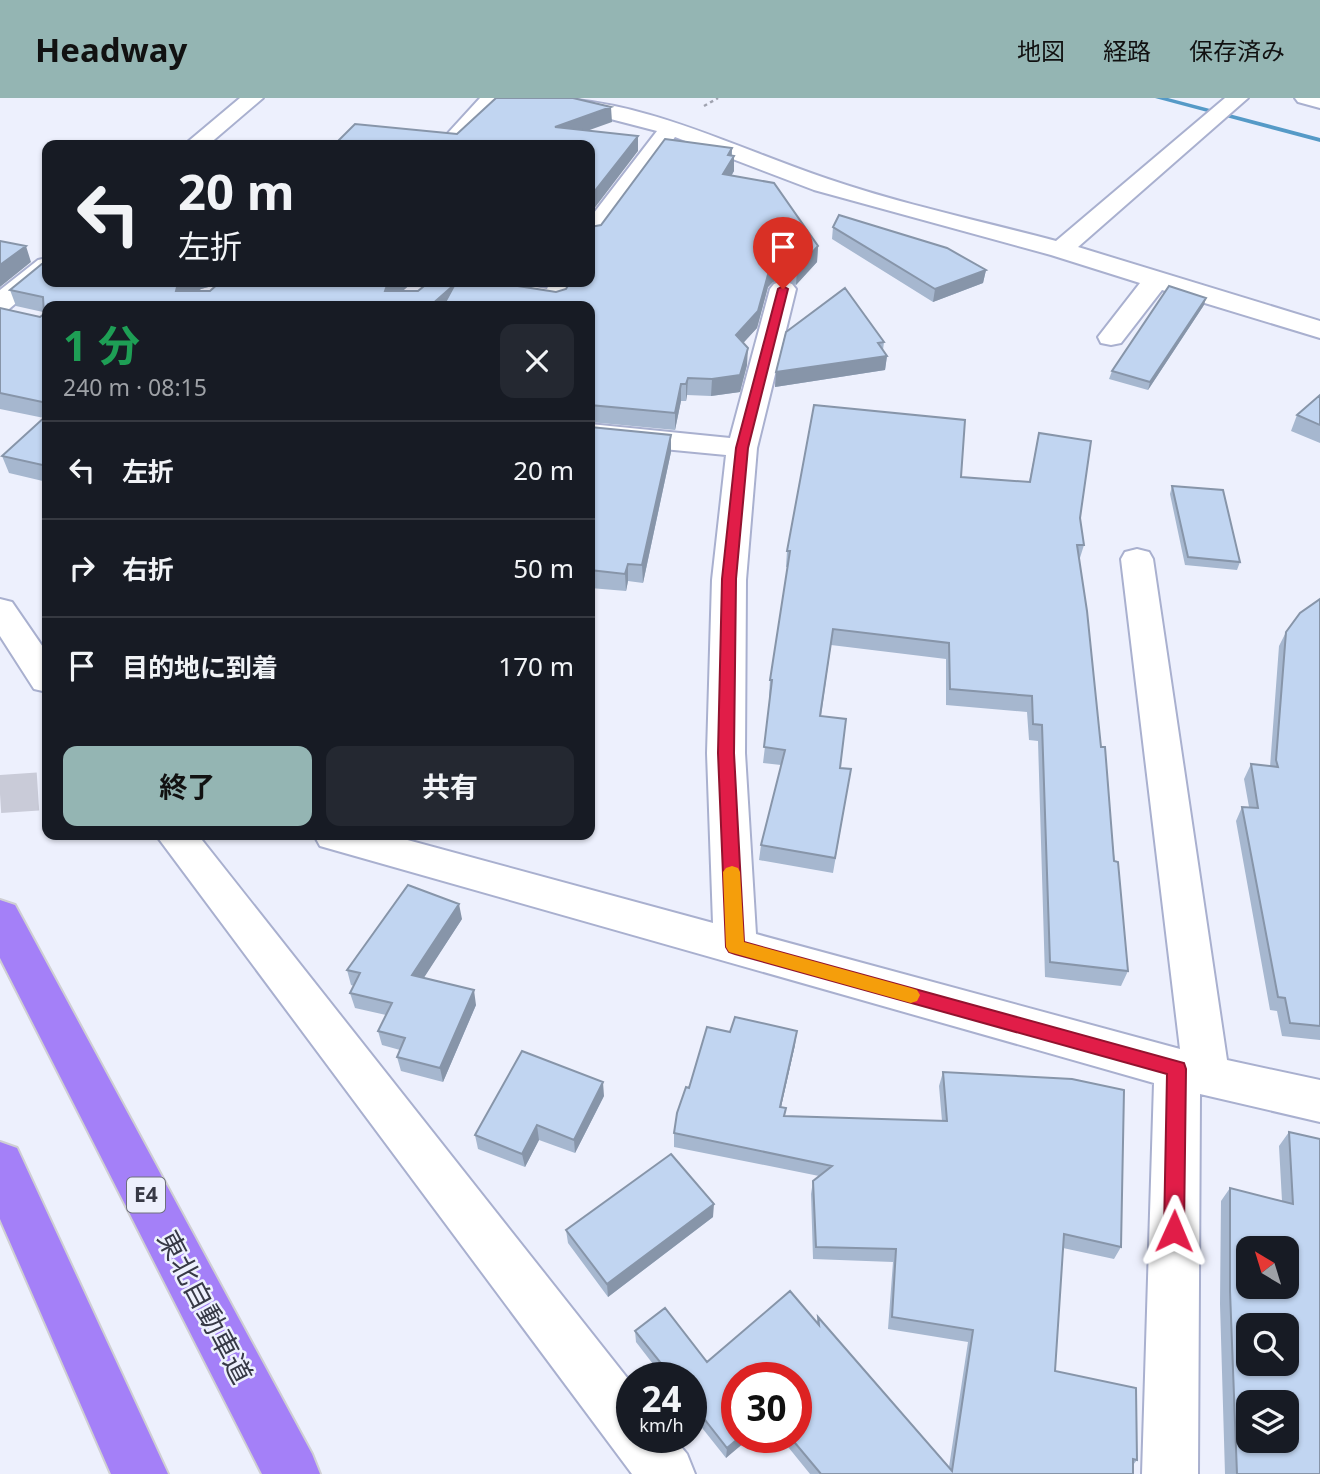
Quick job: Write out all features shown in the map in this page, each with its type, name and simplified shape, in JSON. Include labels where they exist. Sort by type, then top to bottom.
[{"type":"highway","name":"東北自動車道","points":[[0,917],[292,1474]]},
{"type":"highway","points":[[0,1164],[140,1474]]},
{"type":"street","points":[[201,140],[253,98]]},
{"type":"street","points":[[453,140],[491,98]]},
{"type":"street","points":[[552,98],[671,128],[822,185],[1060,250],[1320,330]]},
{"type":"street","points":[[1305,98],[1320,102]]},
{"type":"street","points":[[1060,250],[1225,105]]},
{"type":"street","points":[[595,227],[671,128]]},
{"type":"street","points":[[0,303],[42,269]]},
{"type":"street","points":[[1111,337],[1157,279]]},
{"type":"street","points":[[498,287],[557,295]]},
{"type":"street","points":[[735,947],[726,753],[729,579],[742,448],[783,289]]},
{"type":"street","points":[[595,433],[742,448]]},
{"type":"street","points":[[1138,559],[1192,1072],[1170,1474]]},
{"type":"street","points":[[0,610],[42,673]]},
{"type":"street","points":[[180,840],[616,1407]]},
{"type":"street","points":[[352,840],[1192,1072],[1320,1101]]},
{"type":"street","points":[[651,1453],[667,1474]]},
{"type":"building","points":[[496,98],[573,98],[611,107],[555,127],[638,136],[595,191],[595,140],[339,140],[355,124],[457,134]]},
{"type":"building","points":[[665,139],[732,148],[728,155],[734,156],[723,174],[774,183],[818,246],[797,269],[783,262],[774,265],[769,271],[758,311],[736,335],[748,348],[740,375],[712,379],[688,378],[686,384],[681,384],[675,413],[595,405],[595,301],[446,301],[453,287],[524,287],[556,292],[567,287],[595,287],[595,226],[601,225]]},
{"type":"building","points":[[839,215],[947,248],[986,270],[935,289],[833,227]]},
{"type":"building","points":[[0,241],[26,246],[0,265]]},
{"type":"building","points":[[42,264],[42,287],[177,287],[176,291],[210,291],[214,287],[387,287],[385,291],[418,291],[423,287],[452,287],[436,301],[43,301],[43,297],[10,290]]},
{"type":"building","points":[[1169,286],[1206,298],[1150,382],[1112,371]]},
{"type":"building","points":[[845,288],[884,342],[878,343],[887,356],[776,372],[786,332]]},
{"type":"building","points":[[0,308],[42,316],[42,402],[0,393]]},
{"type":"building","points":[[1320,395],[1320,425],[1297,415]]},
{"type":"building","points":[[814,405],[965,420],[961,477],[1030,482],[1039,433],[1091,441],[1080,518],[1084,545],[1077,545],[1087,611],[1101,747],[1105,747],[1114,861],[1118,862],[1128,971],[1050,962],[1042,725],[1033,724],[1032,696],[950,689],[949,643],[833,629],[820,716],[846,719],[840,768],[851,769],[835,858],[761,845],[785,750],[764,747],[770,680],[790,551],[787,551]]},
{"type":"building","points":[[42,420],[42,465],[2,456]]},
{"type":"building","points":[[595,427],[671,435],[642,565],[628,564],[625,574],[595,571]]},
{"type":"building","points":[[1172,486],[1223,490],[1240,562],[1188,557]]},
{"type":"building","points":[[1320,599],[1320,1026],[1290,1023],[1285,998],[1278,997],[1242,807],[1258,808],[1251,764],[1278,767],[1276,760],[1286,632],[1300,613]]},
{"type":"building","points":[[408,885],[459,904],[412,975],[474,990],[440,1068],[397,1057],[405,1038],[378,1031],[392,1003],[350,993],[360,973],[347,970]]},
{"type":"building","points":[[735,1017],[797,1031],[780,1107],[786,1108],[784,1116],[947,1121],[943,1072],[1072,1079],[1124,1090],[1121,1247],[1064,1234],[1055,1371],[1136,1388],[1137,1460],[1133,1459],[1133,1474],[821,1474],[803,1453],[812,1453],[812,1362],[721,1362],[721,1440],[707,1422],[707,1362],[790,1291],[819,1325],[818,1317],[952,1471],[973,1330],[892,1317],[896,1249],[816,1247],[813,1181],[832,1166],[674,1133],[677,1113],[686,1087],[689,1088],[707,1027],[730,1032]]},
{"type":"building","points":[[522,1051],[603,1082],[574,1140],[537,1125],[522,1154],[475,1135]]},
{"type":"building","points":[[1289,1132],[1320,1139],[1320,1474],[1237,1474],[1236,1453],[1299,1453],[1299,1390],[1236,1390],[1236,1448],[1230,1291],[1230,1188],[1293,1204]]},
{"type":"building","points":[[671,1154],[714,1204],[607,1284],[566,1230]]},
{"type":"building","points":[[665,1308],[707,1362],[660,1362],[635,1331]]},
{"type":"waterway","points":[[1159,98],[1320,140]]},
{"type":"tunnel","points":[[0,794],[42,791]]},
{"type":"slow traffic","points":[[732,872],[735,947],[911,995]]},
{"type":"route","points":[[783,289],[742,448],[729,579],[726,753],[735,947],[1177,1069],[1174,1231]]}]
